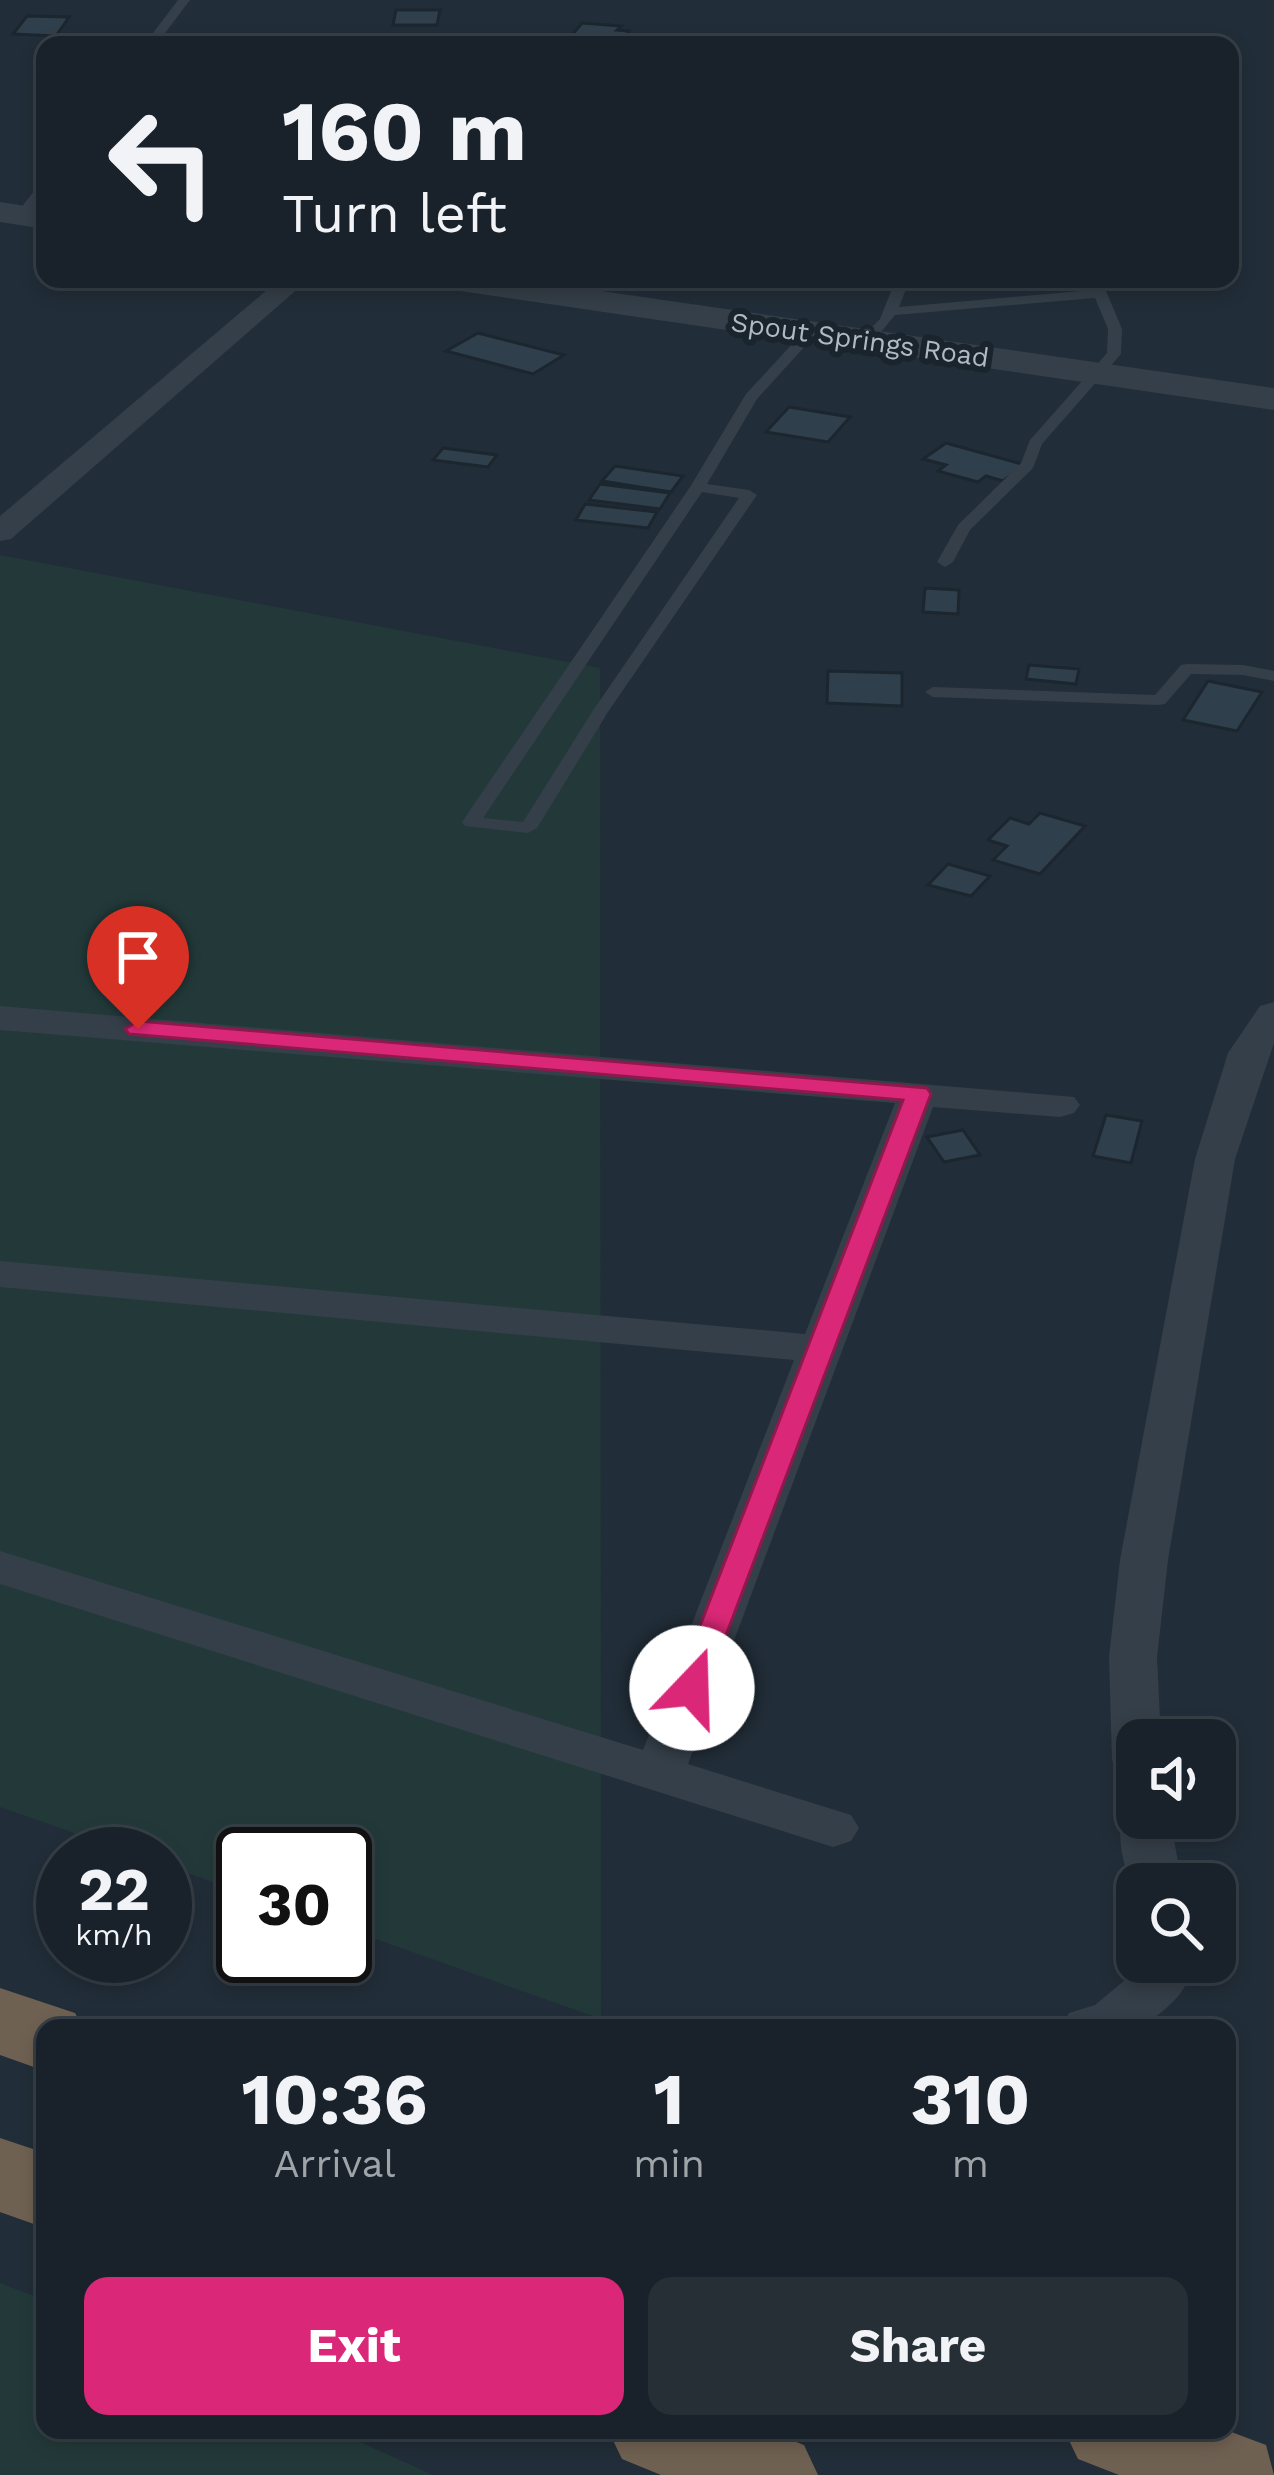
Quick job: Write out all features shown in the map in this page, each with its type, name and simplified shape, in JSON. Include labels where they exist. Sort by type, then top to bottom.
[{"type":"highway","points":[[0,2021],[36,2034]]},
{"type":"highway","points":[[0,2174],[36,2188]]},
{"type":"highway","points":[[679,2439],[770,2475]]},
{"type":"highway","points":[[1136,2439],[1232,2475]]},
{"type":"street","points":[[0,532],[285,288]]},
{"type":"street","name":"Spout Springs Road","points":[[507,288],[810,333],[877,327],[1099,374],[1274,399]]},
{"type":"street","points":[[1135,1719],[1133,1657],[1144,1561],[1215,1159],[1248,1053],[1274,1014]]},
{"type":"street","points":[[0,1018],[1060,1106]]},
{"type":"street","points":[[659,1773],[918,1094]]},
{"type":"street","points":[[0,1274],[821,1349]]},
{"type":"street","points":[[0,1568],[833,1828]]},
{"type":"street","points":[[1116,2019],[1158,1983]]},
{"type":"lane","points":[[157,36],[184,0]]},
{"type":"lane","points":[[877,327],[898,288]]},
{"type":"lane","points":[[877,327],[1086,288]]},
{"type":"lane","points":[[945,562],[963,528],[999,488],[1028,465],[1035,443],[1114,354],[1115,329],[1098,288]]},
{"type":"lane","points":[[698,487],[749,495],[600,712],[528,828],[471,823],[698,487],[751,397],[810,333]]},
{"type":"lane","points":[[933,692],[1159,700],[1187,669],[1274,676]]},
{"type":"green space","points":[[0,555],[600,668],[601,2019],[372,1938],[372,1827],[216,1827],[216,1883],[192,1875],[192,1827],[57,1827],[0,1807]]},
{"type":"green space","points":[[0,2283],[36,2297],[36,2439],[354,2439],[433,2475],[0,2475]]},
{"type":"building","points":[[396,10],[440,10],[437,25],[393,25]]},
{"type":"building","points":[[27,16],[69,17],[56,36],[13,34]]},
{"type":"building","points":[[582,23],[629,31],[625,36],[572,35]]},
{"type":"building","points":[[478,333],[564,355],[533,374],[446,351]]},
{"type":"building","points":[[789,407],[850,417],[828,442],[766,432]]},
{"type":"building","points":[[946,443],[1025,465],[1003,481],[986,476],[978,482],[938,471],[946,465],[923,459]]},
{"type":"building","points":[[443,448],[497,455],[488,467],[433,460]]},
{"type":"building","points":[[615,466],[683,476],[671,492],[602,481]]},
{"type":"building","points":[[600,484],[670,493],[660,509],[589,500]]},
{"type":"building","points":[[585,504],[657,512],[648,528],[576,520]]},
{"type":"building","points":[[925,588],[959,590],[958,614],[923,612]]},
{"type":"building","points":[[1029,665],[1079,669],[1076,684],[1026,679]]},
{"type":"building","points":[[828,671],[902,673],[902,706],[827,703]]},
{"type":"building","points":[[1208,681],[1262,692],[1237,731],[1183,720]]},
{"type":"building","points":[[1040,813],[1085,826],[1040,874],[993,860],[1007,846],[988,840],[1010,818],[1029,824]]},
{"type":"building","points":[[948,864],[990,876],[971,896],[928,885]]},
{"type":"building","points":[[1106,1115],[1142,1121],[1131,1163],[1093,1156]]},
{"type":"building","points":[[963,1130],[980,1155],[944,1162],[927,1137]]},
{"type":"route","points":[[138,1029],[918,1094],[692,1688]]}]
